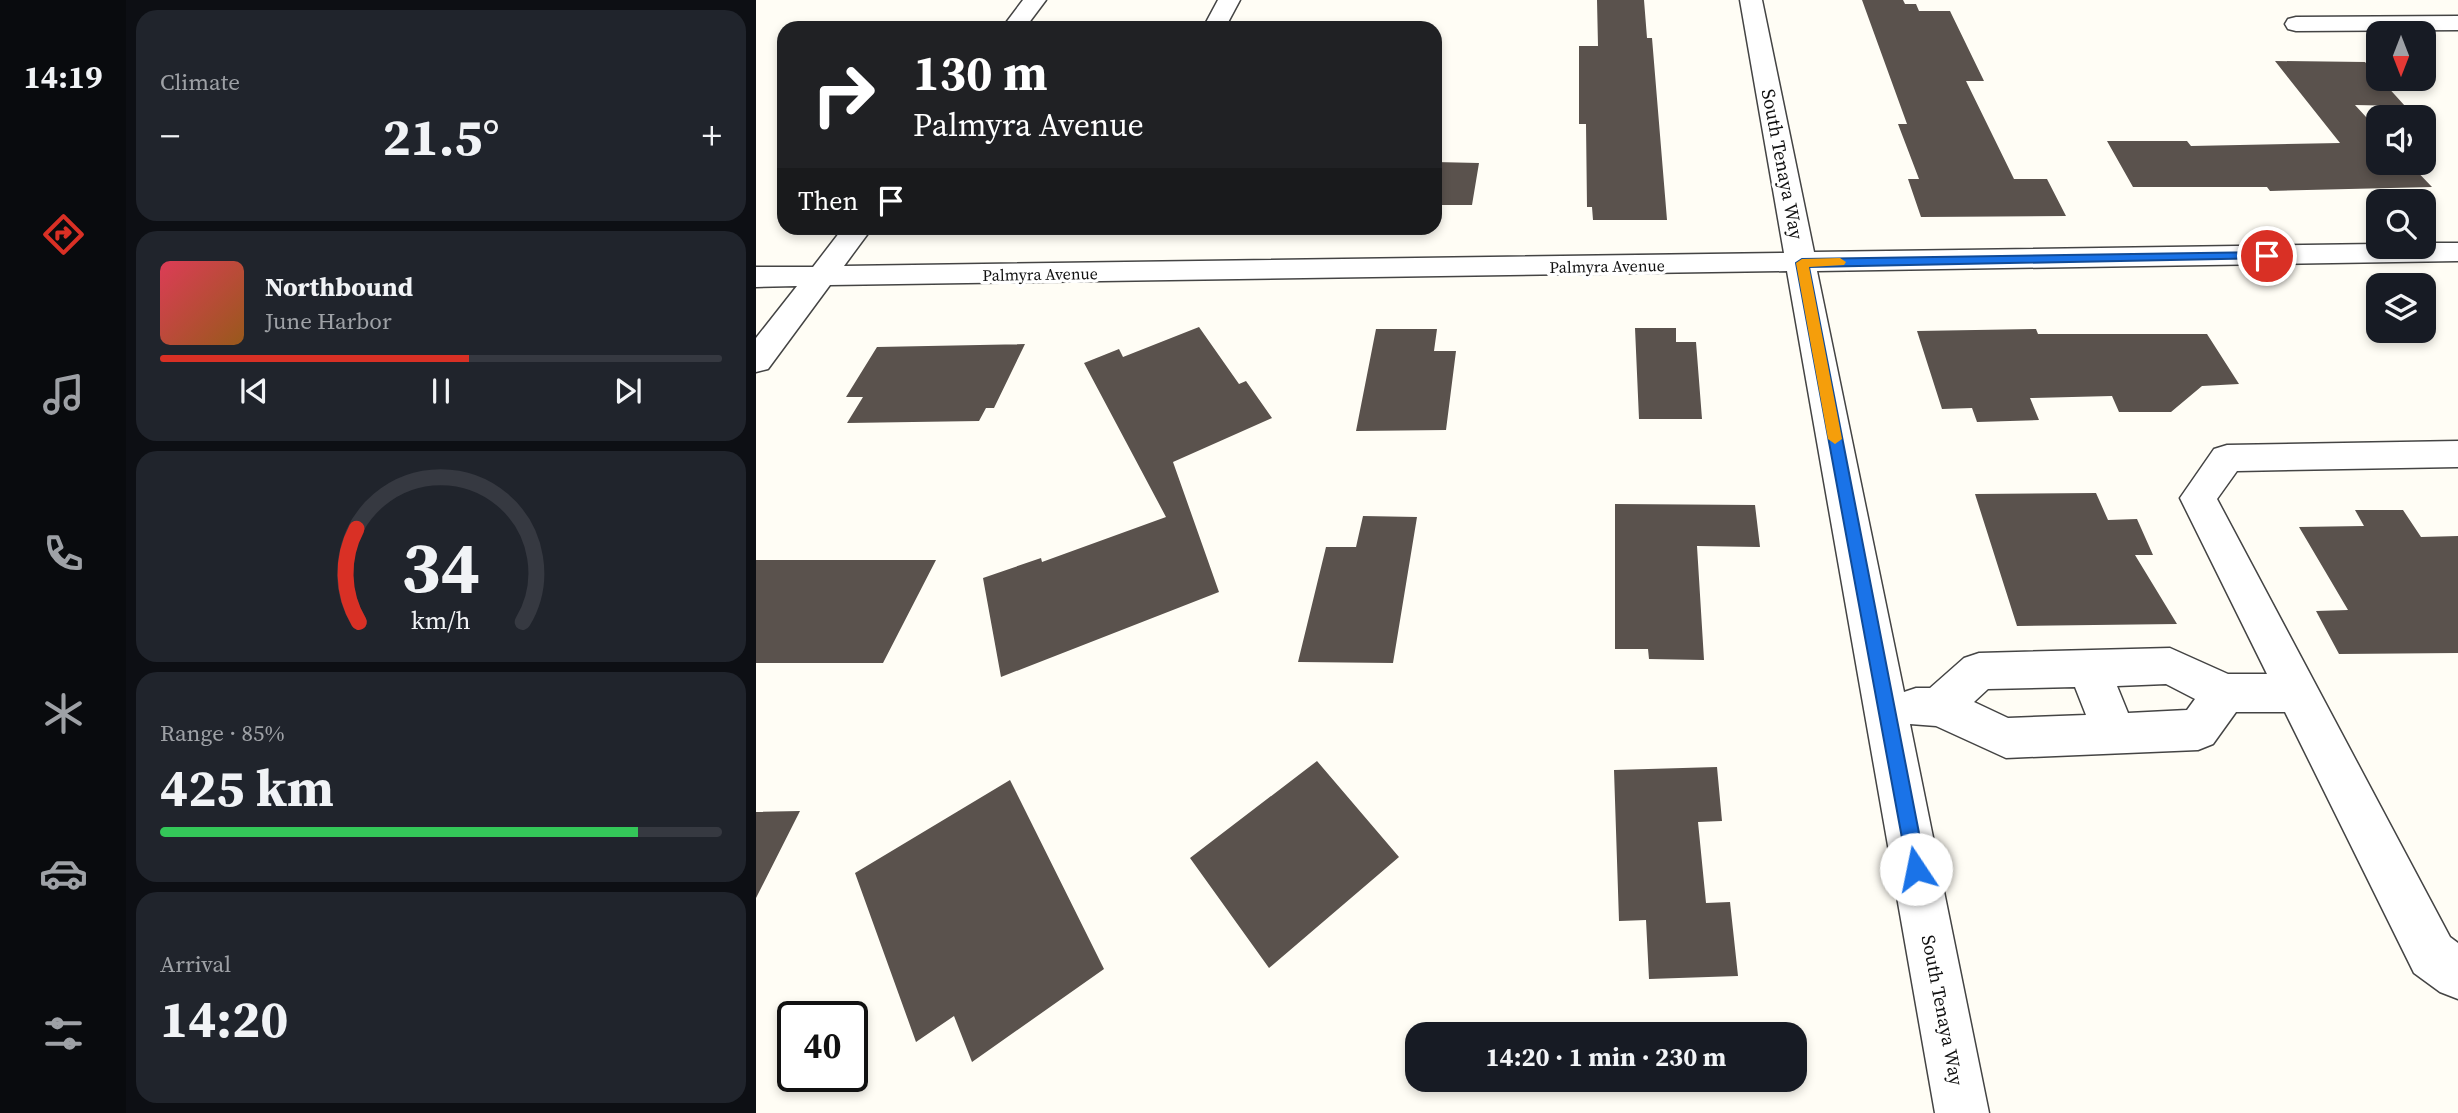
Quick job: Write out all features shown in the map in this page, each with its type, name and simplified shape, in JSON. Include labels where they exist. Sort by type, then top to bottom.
[{"type":"street","points":[[1018,21],[1035,0]]},
{"type":"street","points":[[1218,21],[1229,0]]},
{"type":"street","name":"South Tenaya Way","points":[[1751,0],[1962,1113]]},
{"type":"street","points":[[2296,24],[2458,23]]},
{"type":"street","points":[[756,361],[852,235]]},
{"type":"street","name":"Palmyra Avenue","points":[[756,277],[2458,253]]},
{"type":"street","points":[[2458,454],[2227,458],[2198,498],[2432,955],[2458,974]]},
{"type":"street","points":[[1939,707],[1979,671],[2170,666],[2225,693],[2298,693]]},
{"type":"street","points":[[2089,668],[2115,734]]},
{"type":"street","points":[[1885,707],[1939,707],[2006,738],[2115,734],[2198,730],[2225,693]]},
{"type":"building","points":[[1597,0],[1644,0],[1647,38],[1652,38],[1667,220],[1593,220],[1592,207],[1587,207],[1586,124],[1579,124],[1579,46],[1598,46]]},
{"type":"building","points":[[1862,0],[1903,0],[1905,4],[1916,4],[1919,11],[1950,11],[1984,81],[1966,81],[2014,179],[2047,179],[2066,216],[1921,217],[1908,179],[1919,179],[1898,124],[1907,124]]},
{"type":"building","points":[[2275,61],[2365,62],[2366,91],[2391,91],[2404,105],[2355,105],[2366,117],[2366,175],[2420,175],[2432,187],[2270,191],[2267,187],[2133,187],[2107,141],[2187,141],[2191,146],[2340,143]]},
{"type":"building","points":[[1442,162],[1479,163],[1472,205],[1442,205]]},
{"type":"building","points":[[1199,327],[1239,384],[1246,381],[1272,418],[1173,462],[1219,592],[1001,677],[983,578],[1041,558],[1042,562],[1166,517],[1084,363],[1119,349],[1123,357]]},
{"type":"building","points":[[1635,328],[1676,328],[1676,342],[1696,342],[1702,419],[1639,419]]},
{"type":"building","points":[[1376,329],[1437,329],[1434,351],[1456,351],[1446,430],[1356,431]]},
{"type":"building","points":[[2036,329],[2038,334],[2207,334],[2239,384],[2202,386],[2171,412],[2119,412],[2112,396],[2030,398],[2039,420],[1977,422],[1972,408],[1942,409],[1917,331]]},
{"type":"building","points":[[1025,344],[994,408],[986,408],[979,421],[847,423],[863,397],[846,397],[877,347]]},
{"type":"building","points":[[2096,493],[2108,520],[2137,519],[2153,555],[2135,555],[2177,624],[2017,626],[1975,494]]},
{"type":"building","points":[[1615,504],[1755,505],[1760,547],[1697,546],[1704,660],[1649,659],[1648,649],[1615,649]]},
{"type":"building","points":[[2355,510],[2403,510],[2421,537],[2458,536],[2458,653],[2339,654],[2316,611],[2348,610],[2299,527],[2364,526]]},
{"type":"building","points":[[1363,516],[1417,517],[1393,663],[1298,662],[1326,547],[1356,547]]},
{"type":"building","points":[[756,560],[936,560],[883,663],[756,663]]},
{"type":"building","points":[[1317,761],[1399,857],[1269,968],[1190,858]]},
{"type":"building","points":[[1717,767],[1722,821],[1698,822],[1706,903],[1730,902],[1738,976],[1649,979],[1646,920],[1619,921],[1614,770]]},
{"type":"building","points":[[1010,780],[1104,969],[972,1062],[954,1016],[916,1042],[855,873]]},
{"type":"building","points":[[800,811],[756,898],[756,812]]},
{"type":"slow traffic","points":[[1835,439],[1802,263],[1840,262]]},
{"type":"route","points":[[1916,869],[1802,263],[2267,256]]}]
